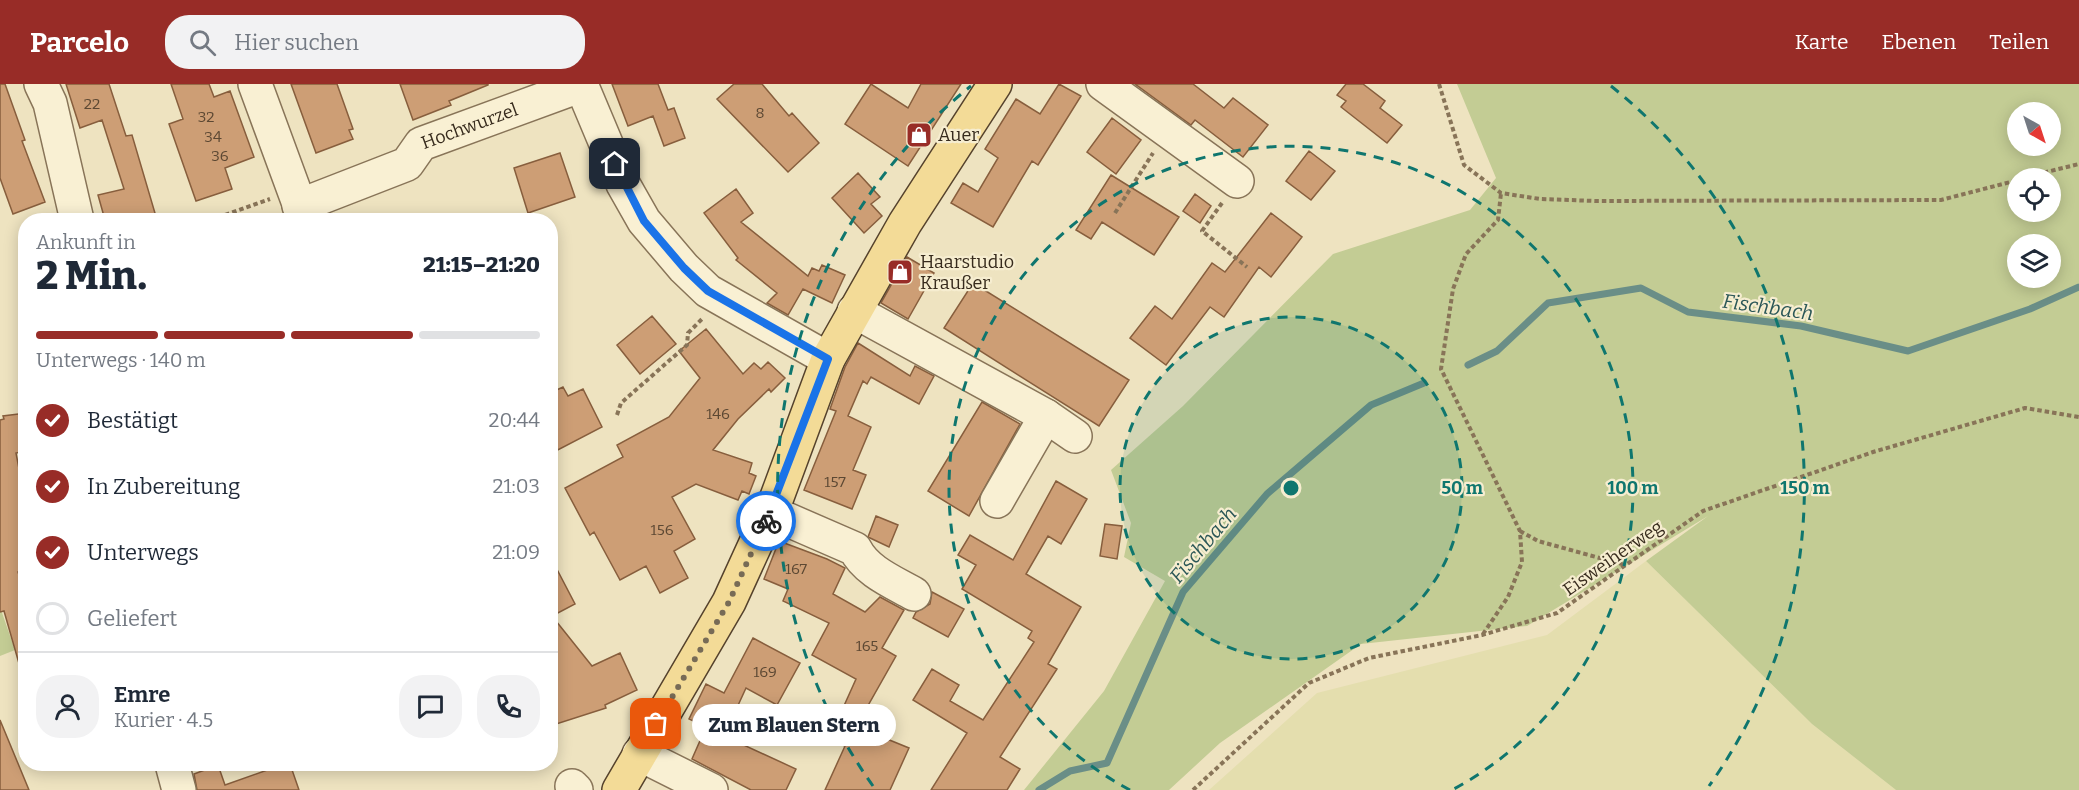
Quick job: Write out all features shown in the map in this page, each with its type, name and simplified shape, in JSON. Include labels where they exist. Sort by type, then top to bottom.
[{"type":"main road","points":[[619,790],[729,602],[771,512],[828,359],[905,223],[995,84]]},
{"type":"street","points":[[41,84],[50,103],[75,213]]},
{"type":"street","points":[[255,84],[299,206]]},
{"type":"street","points":[[581,84],[623,184],[644,221],[684,268],[708,291],[828,359]]},
{"type":"street","name":"Hochwurzel","points":[[299,206],[407,164],[421,144],[581,84]]},
{"type":"street","points":[[1103,84],[1237,182]]},
{"type":"street","points":[[854,311],[1046,416],[1075,436]]},
{"type":"street","points":[[997,501],[1046,416]]},
{"type":"street","points":[[771,512],[855,549],[860,559],[882,576],[914,594]]},
{"type":"street","points":[[639,754],[711,790]]},
{"type":"street","points":[[174,771],[179,790]]},
{"type":"path","points":[[1439,84],[1464,165],[1501,193],[1540,199],[1597,201],[1941,200],[2007,182]]},
{"type":"path","points":[[1115,213],[1167,131]]},
{"type":"path","points":[[2061,169],[2079,164]]},
{"type":"path","points":[[1237,182],[1202,231],[1248,267]]},
{"type":"path","points":[[1482,635],[1508,597],[1522,562],[1520,531],[1442,369],[1453,289],[1466,254],[1498,220],[1501,193]]},
{"type":"path","points":[[255,213],[299,206]]},
{"type":"path","points":[[617,415],[621,403],[687,345],[688,333],[724,300]]},
{"type":"path","name":"Eisweiherweg","points":[[1193,790],[1309,683],[1369,658],[1482,635],[1557,613],[1703,511],[1873,452],[2025,408],[2079,417]]},
{"type":"path","points":[[1520,531],[1538,541],[1626,566]]},
{"type":"shaded area","points":[[1646,561],[1812,724],[1896,790],[1209,790],[1317,693],[1547,635]]},
{"type":"green space","points":[[1457,84],[2079,84],[2079,790],[1896,790],[1812,724],[1646,561],[1708,516],[1527,626],[1361,644],[1220,743],[1169,790],[1024,790],[1104,691],[1165,581],[1124,557],[1131,523],[1111,470],[1183,406],[1333,254],[1470,210],[1496,178]]},
{"type":"green space","points":[[0,607],[15,650],[0,656]]},
{"type":"building","points":[[0,84],[5,84],[25,140],[22,141],[45,202],[13,214],[0,178]]},
{"type":"building","points":[[66,84],[109,84],[126,136],[132,135],[155,213],[103,213],[98,195],[124,189],[102,120],[80,128]]},
{"type":"building","points":[[171,84],[209,84],[214,97],[230,91],[254,157],[225,168],[232,189],[196,201],[169,124],[183,119]]},
{"type":"building","points":[[291,84],[337,84],[353,129],[349,130],[353,139],[316,153]]},
{"type":"building","points":[[400,84],[488,85],[449,101],[451,105],[413,120]]},
{"type":"building","points":[[612,84],[658,84],[668,110],[674,108],[685,138],[664,146],[653,116],[628,126]]},
{"type":"building","points":[[734,84],[762,84],[789,116],[792,113],[819,143],[788,172],[717,99]]},
{"type":"building","points":[[871,84],[908,108],[921,84],[961,84],[908,166],[845,124]]},
{"type":"building","points":[[1059,84],[1081,96],[1038,165],[1032,161],[993,227],[951,203],[963,183],[978,192],[998,158],[985,149],[1016,99],[1040,114]]},
{"type":"building","points":[[1135,84],[1193,84],[1224,108],[1233,98],[1268,125],[1243,157],[1195,120],[1191,125]]},
{"type":"building","points":[[1346,84],[1363,84],[1385,101],[1380,108],[1402,125],[1387,143],[1341,107],[1346,101],[1337,95]]},
{"type":"building","points":[[1112,118],[1141,140],[1116,174],[1087,152]]},
{"type":"building","points":[[1309,151],[1335,171],[1311,200],[1286,181]]},
{"type":"building","points":[[560,153],[575,197],[528,213],[514,168]]},
{"type":"building","points":[[858,173],[880,197],[871,204],[882,216],[864,233],[832,198]]},
{"type":"building","points":[[1111,175],[1179,217],[1154,255],[1102,222],[1091,239],[1076,230]]},
{"type":"building","points":[[736,189],[753,213],[741,222],[808,276],[812,268],[819,271],[822,265],[845,275],[832,303],[803,289],[788,315],[767,303],[777,293],[736,260],[738,258],[704,213]]},
{"type":"building","points":[[1195,194],[1211,206],[1200,223],[1183,211]]},
{"type":"building","points":[[1271,213],[1302,237],[1271,277],[1259,267],[1224,317],[1210,307],[1166,365],[1130,338],[1155,306],[1172,319],[1212,263],[1225,272]]},
{"type":"building","points":[[907,257],[934,273],[908,319],[881,303]]},
{"type":"building","points":[[973,283],[1129,380],[1099,426],[944,328]]},
{"type":"building","points":[[652,316],[676,344],[640,374],[617,345]]},
{"type":"building","points":[[706,329],[743,374],[754,363],[761,369],[768,362],[785,378],[771,392],[769,389],[738,419],[713,450],[752,463],[749,473],[756,476],[749,494],[742,491],[738,500],[696,484],[672,497],[695,539],[674,551],[688,578],[660,593],[646,566],[620,580],[594,532],[590,535],[565,488],[623,457],[617,445],[669,417],[700,378],[679,351]]},
{"type":"building","points":[[858,343],[910,376],[915,366],[934,376],[919,404],[871,377],[867,384],[863,381],[848,416],[871,427],[853,470],[866,475],[852,509],[804,490],[836,411],[830,409],[845,367]]},
{"type":"building","points":[[563,387],[568,396],[583,389],[602,427],[558,450],[558,389]]},
{"type":"building","points":[[982,402],[1020,424],[969,516],[928,491]]},
{"type":"building","points":[[18,414],[18,453],[16,453],[18,463],[18,660],[4,611],[0,612],[0,420],[4,419],[3,416]]},
{"type":"building","points":[[1056,481],[1087,499],[1061,544],[1048,536],[1026,574],[1081,607],[1048,664],[1057,669],[1000,757],[1020,769],[1007,790],[931,790],[967,733],[913,700],[932,669],[959,685],[950,701],[983,720],[1034,642],[1028,638],[1032,631],[962,589],[976,565],[958,555],[970,535],[1013,560]]},
{"type":"building","points":[[876,516],[898,525],[889,547],[868,537]]},
{"type":"building","points":[[1105,524],[1122,526],[1117,559],[1100,556]]},
{"type":"building","points":[[779,541],[845,568],[833,594],[865,612],[880,597],[904,610],[882,648],[896,656],[865,711],[894,723],[887,739],[909,748],[890,790],[825,790],[845,746],[829,739],[856,679],[812,655],[829,623],[783,601],[788,589],[764,579]]},
{"type":"building","points":[[558,571],[575,604],[558,613]]},
{"type":"building","points":[[932,592],[964,609],[948,637],[913,618],[916,612],[930,604]]},
{"type":"building","points":[[558,624],[592,666],[620,653],[637,690],[605,705],[606,708],[558,723]]},
{"type":"building","points":[[753,638],[800,663],[777,705],[746,688],[724,736],[796,769],[786,790],[751,790],[692,759],[706,727],[689,719],[706,684],[724,693]]},
{"type":"building","points":[[0,720],[18,763],[18,771],[21,771],[29,790],[0,790]]},
{"type":"building","points":[[202,771],[220,771],[225,785],[265,771],[292,771],[299,790],[197,790],[194,774]]},
{"type":"waterway","name":"Fischbach","points":[[1468,365],[1497,351],[1548,303],[1641,288],[1688,312],[1801,326],[1908,351],[2030,309],[2079,287]]},
{"type":"waterway","name":"Fischbach","points":[[1039,790],[1070,771],[1107,763],[1183,592],[1267,494],[1371,405],[1424,383]]},
{"type":"way so far","points":[[656,724],[729,602],[766,521]]},
{"type":"place","name":"Auer","points":[[919,135]]},
{"type":"place","name":"Haarstudio Kraußer","points":[[900,272]]},
{"type":"place","name":"Zum Blauen Stern","points":[[656,724]]},
{"type":"route","points":[[615,164],[623,184],[644,221],[684,268],[708,291],[828,359],[766,521]]}]
